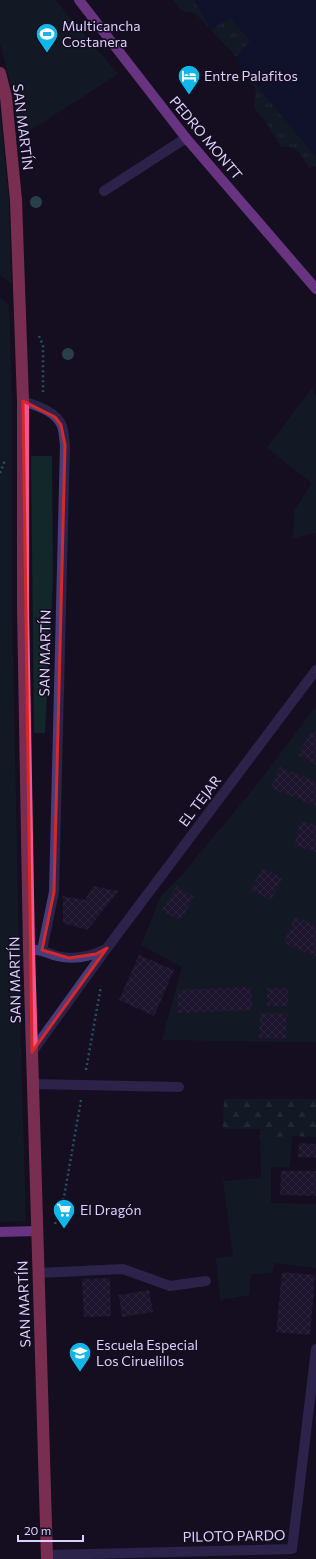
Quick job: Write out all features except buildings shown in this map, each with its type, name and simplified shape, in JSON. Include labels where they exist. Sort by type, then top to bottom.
[{"type":"highway","name":"SAN MARTÍN","points":[[0,73],[6,97],[16,200],[23,401],[23,607],[29,950],[47,1557]]},
{"type":"main road","name":"PEDRO MONTT","points":[[79,0],[186,138],[316,289]]},
{"type":"main road","points":[[0,1232],[37,1231]]},
{"type":"street","points":[[104,191],[186,138]]},
{"type":"street","name":"SAN MARTÍN","points":[[23,401],[43,408],[56,417],[61,425],[65,445],[54,892],[42,950]]},
{"type":"street","name":"EL TEJAR","points":[[32,1052],[107,948],[316,670]]},
{"type":"street","points":[[29,950],[42,950],[55,956],[70,958],[96,954],[107,948]]},
{"type":"street","points":[[33,1084],[179,1087]]},
{"type":"street","points":[[38,1273],[123,1269],[170,1286],[206,1281]]},
{"type":"street","name":"PILOTO PARDO","points":[[47,1557],[292,1549],[316,1349]]},
{"type":"path","points":[[54,1228],[64,1197],[102,979]]},
{"type":"highlighted area","points":[[23,401],[55,417],[61,425],[65,445],[54,892],[42,950],[69,958],[96,954],[107,948],[32,1052]]},
{"type":"green space","points":[[0,0],[55,0],[118,74],[19,136],[14,97],[0,43]]},
{"type":"green space","points":[[173,0],[316,0],[316,166],[309,168],[299,152],[292,148],[281,147],[266,122],[254,108],[256,90],[248,78],[248,69],[195,13],[182,11]]},
{"type":"green space","points":[[0,114],[9,200],[11,283],[0,275]]},
{"type":"green space","points":[[0,298],[9,304],[12,401],[12,607],[26,1221],[0,1222]]},
{"type":"green space","points":[[312,388],[316,398],[316,533],[293,538],[294,511],[312,483],[267,448]]},
{"type":"green space","points":[[31,456],[52,456],[53,579],[45,733],[34,733]]},
{"type":"green space","points":[[316,706],[316,1042],[162,1040],[182,967],[141,945],[161,896],[180,877],[256,786]]},
{"type":"green space","points":[[224,1099],[316,1099],[316,1137],[292,1136],[260,1138],[260,1129],[223,1129]]},
{"type":"green space","points":[[292,1136],[290,1167],[271,1167],[271,1203],[316,1204],[316,1268],[275,1263],[272,1273],[251,1274],[249,1295],[220,1300],[216,1258],[233,1256],[223,1181],[261,1178],[260,1138]]},
{"type":"water","points":[[194,0],[316,0],[316,158],[235,59],[250,41],[230,18],[211,30]]},
{"type":"place","name":"Multicancha Costanera","points":[[47,54]]},
{"type":"place","name":"Entre Palafitos","points":[[189,96]]},
{"type":"place","name":"El Dragón","points":[[64,1230]]},
{"type":"place","name":"Escuela Especial Los Ciruelillos","points":[[80,1372]]}]
